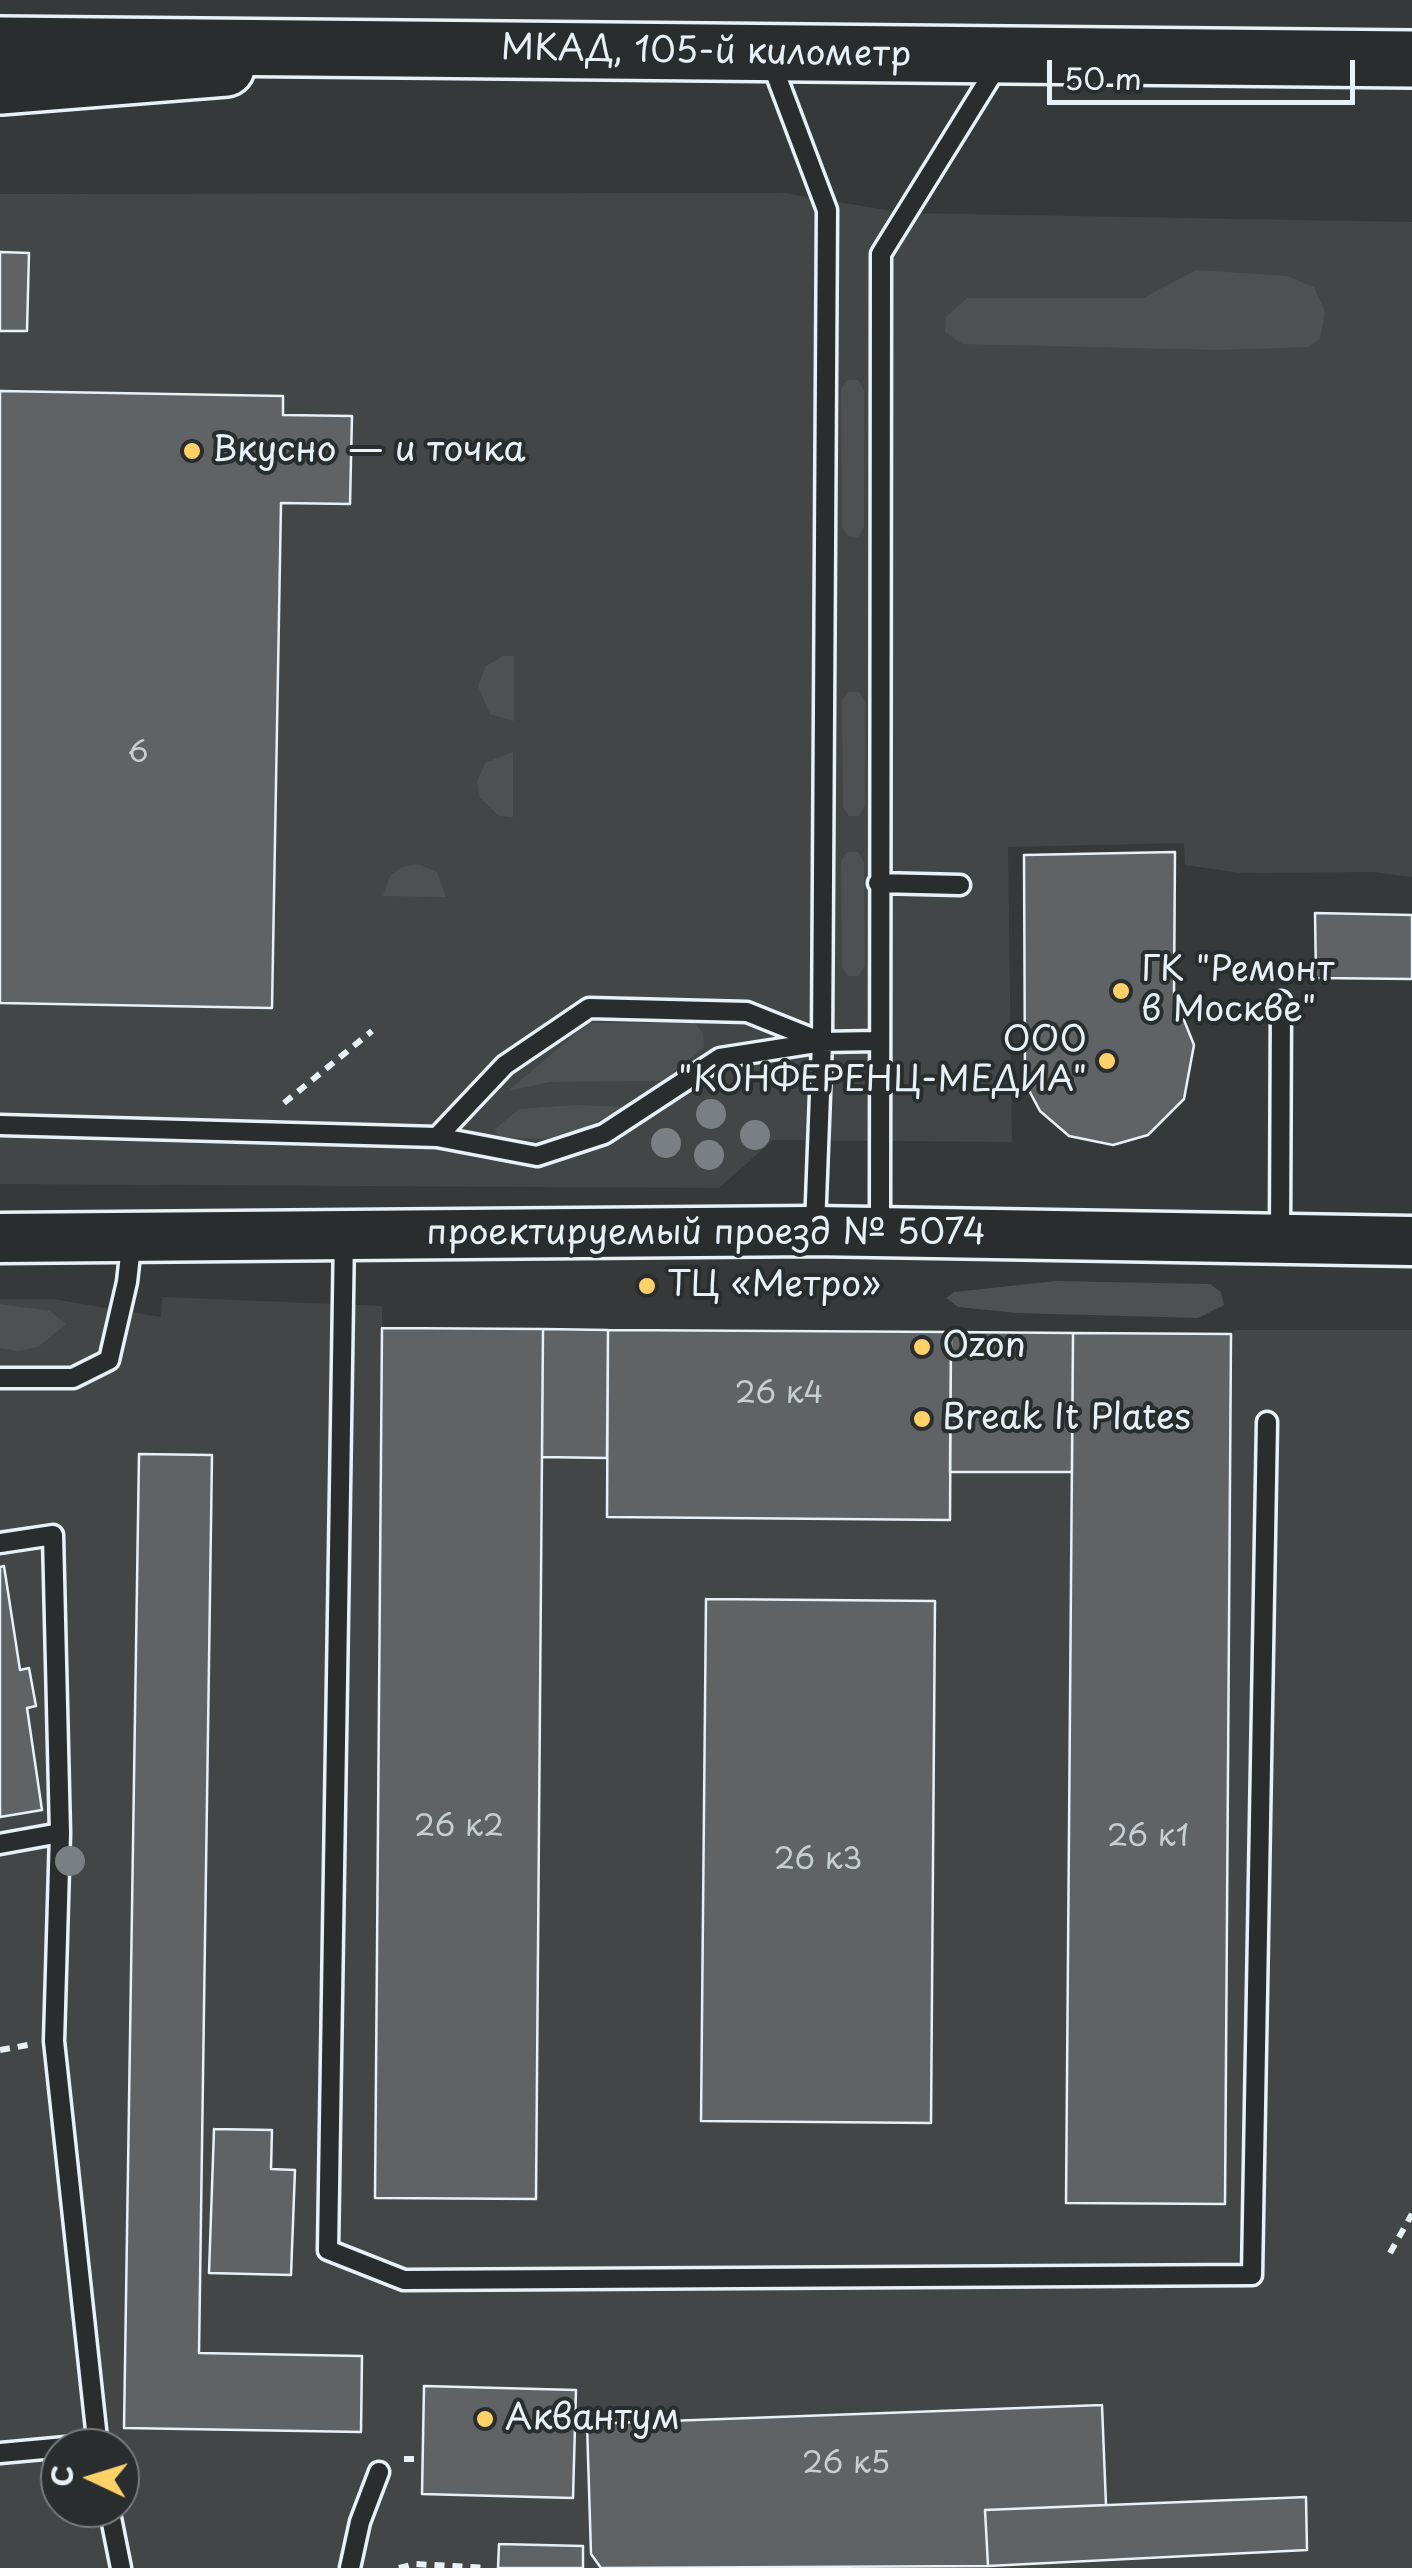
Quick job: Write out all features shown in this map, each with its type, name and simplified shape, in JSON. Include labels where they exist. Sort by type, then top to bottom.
[{"type":"main road","name":"МКАД, 105-й километр","points":[[0,45],[1412,60]]},
{"type":"main road","points":[[0,86],[476,49]]},
{"type":"street","name":"проектируемый проезд № 5074","points":[[0,1238],[880,1231],[1412,1241]]},
{"type":"lane","points":[[768,54],[827,210],[822,1042],[814,1231]]},
{"type":"lane","points":[[880,1231],[877,1041],[881,254],[1003,57]]},
{"type":"lane","points":[[878,883],[960,885]]},
{"type":"lane","points":[[1280,1238],[1281,1002]]},
{"type":"lane","points":[[437,1138],[504,1065],[589,1008],[747,1012],[822,1042]]},
{"type":"lane","points":[[0,1125],[437,1138],[537,1156],[604,1134],[720,1058],[822,1042],[877,1041]]},
{"type":"lane","points":[[344,1234],[328,2250],[404,2280],[1252,2276],[1267,1422]]},
{"type":"lane","points":[[0,1378],[73,1378],[110,1360],[127,1282],[132,1237]]},
{"type":"lane","points":[[0,1543],[52,1535],[60,1834],[54,2041],[96,2428]]},
{"type":"lane","points":[[0,1844],[60,1834]]},
{"type":"lane","points":[[0,2453],[40,2450]]},
{"type":"lane","points":[[350,2568],[360,2522],[379,2472]]},
{"type":"lane","points":[[113,2528],[121,2568]]},
{"type":"path","points":[[252,1131],[346,1048],[372,1031]]},
{"type":"path","points":[[1390,2253],[1412,2214]]},
{"type":"path","points":[[398,2458],[423,2459]]},
{"type":"path","points":[[399,2568],[415,2564],[488,2568]]},
{"type":"shaded area","points":[[785,193],[904,213],[1412,222],[1412,877],[1374,872],[1241,873],[1185,865],[1184,843],[1008,847],[1012,1142],[773,1140],[719,1188],[0,1184],[0,194]]},
{"type":"shaded area","points":[[1196,270],[1287,276],[1314,287],[1325,312],[1320,339],[1308,347],[1221,350],[962,344],[945,332],[946,317],[967,298],[1143,298]]},
{"type":"shaded area","points":[[847,380],[858,380],[864,390],[864,527],[858,537],[848,536],[842,527],[841,389]]},
{"type":"shaded area","points":[[503,656],[514,656],[514,721],[490,714],[478,686],[486,666]]},
{"type":"shaded area","points":[[848,692],[859,692],[865,702],[865,806],[859,816],[849,816],[843,807],[842,701]]},
{"type":"shaded area","points":[[513,752],[513,817],[499,816],[480,798],[477,782],[485,763]]},
{"type":"shaded area","points":[[847,852],[858,852],[864,862],[865,966],[858,976],[848,976],[842,967],[841,861]]},
{"type":"shaded area","points":[[418,864],[437,872],[446,897],[383,896],[390,876],[402,867]]},
{"type":"shaded area","points":[[588,1023],[695,1023],[703,1033],[704,1047],[666,1081],[550,1082],[508,1091]]},
{"type":"shaded area","points":[[625,1107],[577,1132],[541,1139],[499,1137],[495,1129],[519,1109]]},
{"type":"shaded area","points":[[1056,1281],[1210,1284],[1221,1292],[1224,1305],[1198,1318],[1017,1313],[958,1307],[946,1298],[954,1292]]},
{"type":"shaded area","points":[[162,1297],[382,1306],[382,1328],[1231,1334],[1236,1330],[1412,1330],[1412,2568],[0,2568],[0,1299],[53,1299],[161,1317]]},
{"type":"shaded area","points":[[0,1304],[50,1311],[66,1324],[38,1347],[18,1351],[0,1348]]},
{"type":"building","points":[[0,252],[29,253],[27,331],[0,331]]},
{"type":"building","points":[[0,391],[283,396],[283,415],[352,416],[350,504],[281,503],[272,1008],[0,1003]]},
{"type":"building","points":[[1175,852],[1174,995],[1194,1045],[1184,1099],[1148,1135],[1113,1145],[1069,1136],[1040,1111],[1025,1083],[1024,855]]},
{"type":"building","points":[[1315,913],[1412,915],[1412,979],[1316,978]]},
{"type":"building","points":[[382,1328],[543,1329],[536,2199],[375,2198]]},
{"type":"building","points":[[543,1329],[608,1330],[607,1458],[542,1457]]},
{"type":"building","points":[[608,1330],[951,1332],[950,1520],[607,1517]]},
{"type":"building","points":[[951,1332],[1073,1333],[1072,1472],[950,1472]]},
{"type":"building","points":[[1073,1333],[1231,1334],[1225,2204],[1066,2203]]},
{"type":"building","points":[[139,1454],[212,1455],[199,2353],[362,2356],[361,2432],[124,2428]]},
{"type":"building","points":[[4,1566],[20,1670],[29,1668],[36,1706],[27,1708],[42,1810],[0,1817],[0,1567]]},
{"type":"building","points":[[706,1599],[935,1601],[931,2123],[701,2121]]},
{"type":"building","points":[[214,2129],[272,2130],[271,2169],[295,2170],[291,2275],[209,2273]]},
{"type":"building","points":[[424,2386],[576,2390],[573,2498],[422,2494]]},
{"type":"building","points":[[1102,2405],[1106,2505],[985,2510],[988,2566],[601,2568],[591,2554],[587,2424]]},
{"type":"building","points":[[1306,2497],[1307,2550],[988,2566],[985,2510]]},
{"type":"building","points":[[499,2544],[583,2546],[583,2568],[498,2568]]},
{"type":"place","name":"Вкусно — и точка","points":[[192,451]]},
{"type":"place","name":"ГК \"Ремонт в Москве\"","points":[[1121,991]]},
{"type":"place","name":"ООО \"КОНФЕРЕНЦ-МЕДИА\"","points":[[1107,1061]]},
{"type":"place","name":"ТЦ «Метро»","points":[[647,1286]]},
{"type":"place","name":"Ozon","points":[[922,1347]]},
{"type":"place","name":"Break It Plates","points":[[922,1419]]},
{"type":"place","name":"Аквантум","points":[[485,2419]]}]
